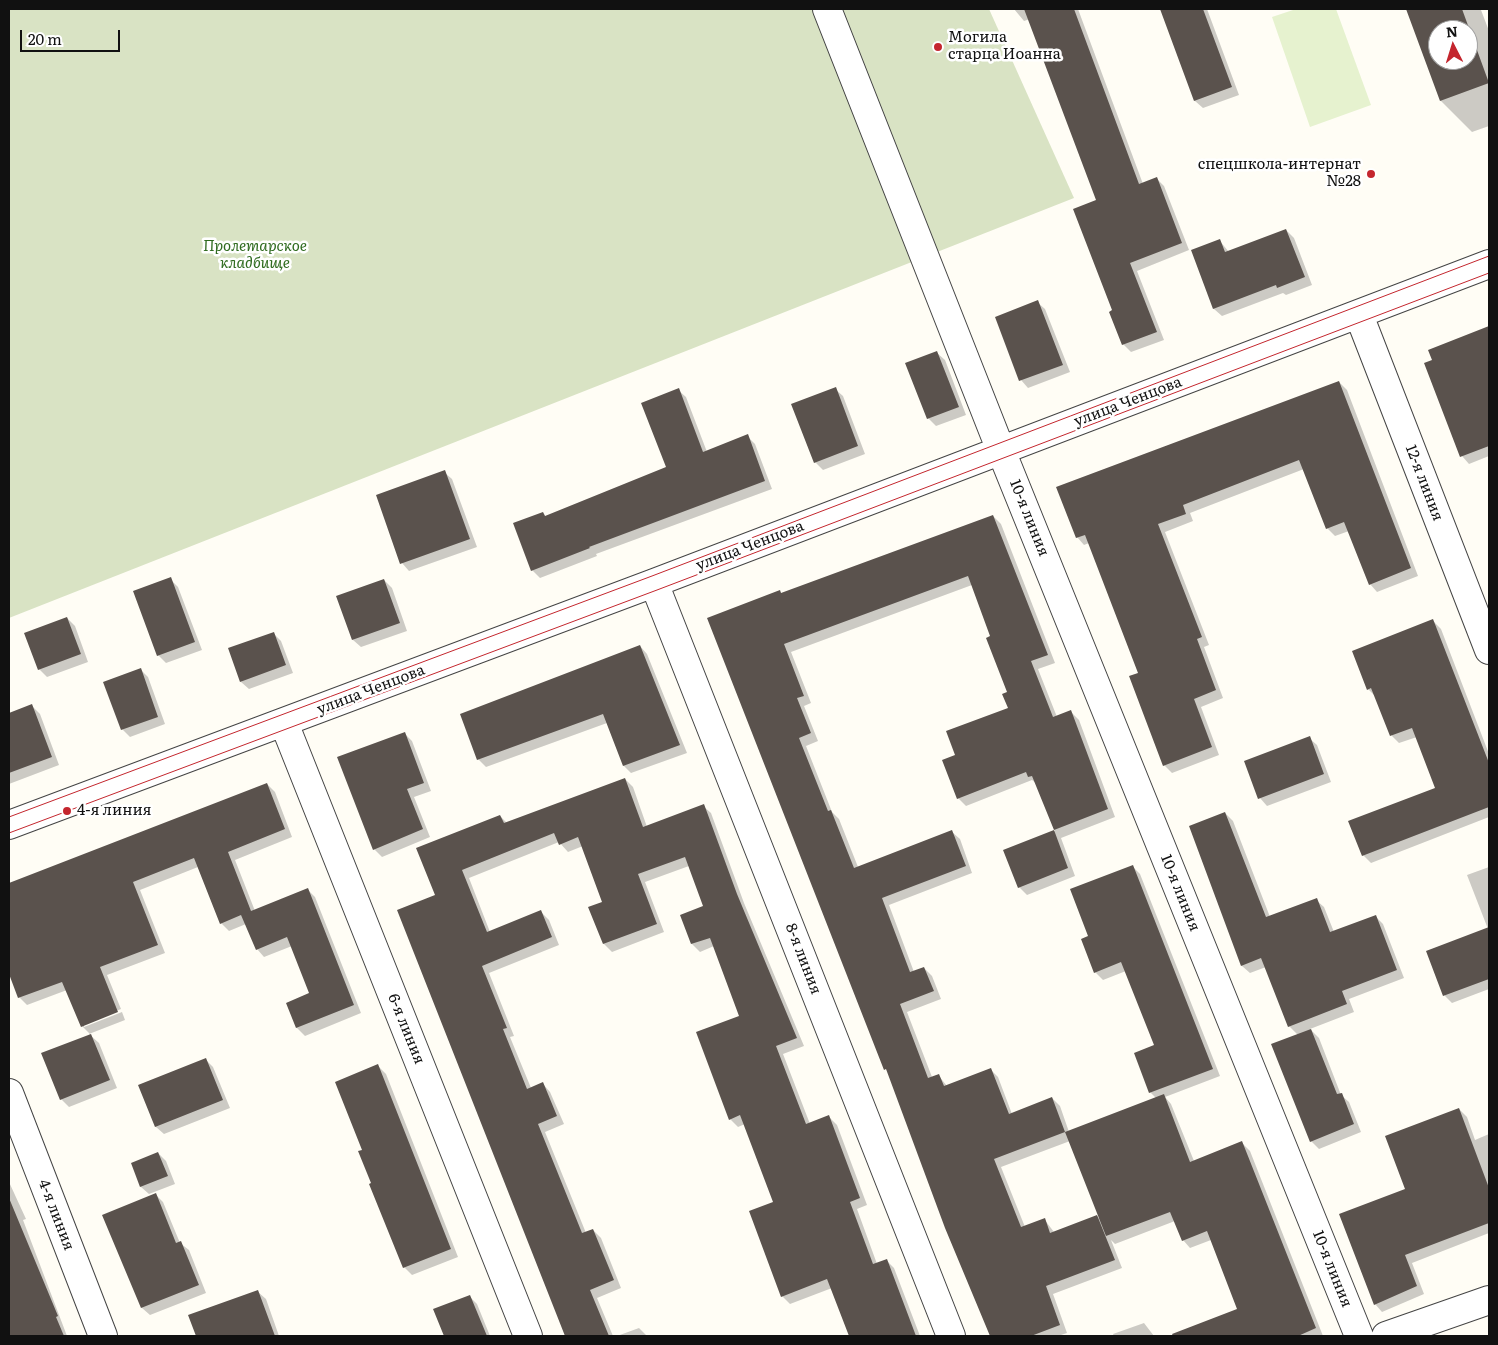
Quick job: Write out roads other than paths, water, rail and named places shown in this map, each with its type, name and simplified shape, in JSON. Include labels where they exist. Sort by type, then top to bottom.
[{"type":"street","name":"10-я линия","points":[[827,9],[1001,450],[1359,1336]]},
{"type":"street","name":"улица Ченцова","points":[[9,825],[654,583],[1489,264]]},
{"type":"street","name":"12-я линия","points":[[1359,315],[1489,650]]},
{"type":"street","name":"8-я линия","points":[[654,583],[951,1336]]},
{"type":"street","name":"6-я линия","points":[[284,723],[528,1336]]},
{"type":"street","name":"4-я линия","points":[[9,1093],[103,1336]]},
{"type":"street","points":[[1386,1336],[1489,1300]]},
{"type":"tram line","points":[[9,817],[652,576],[1489,256]]},
{"type":"tram line","points":[[9,833],[657,590],[1489,273]]},
{"type":"place","name":"Могила старца Иоанна","points":[[938,47]]},
{"type":"place","name":"спецшкола-интернат №28","points":[[1371,174]]},
{"type":"place","name":"4-я линия","points":[[67,811]]},
{"type":"park label","name":"Пролетарское кладбище","points":[[255,256]]}]
